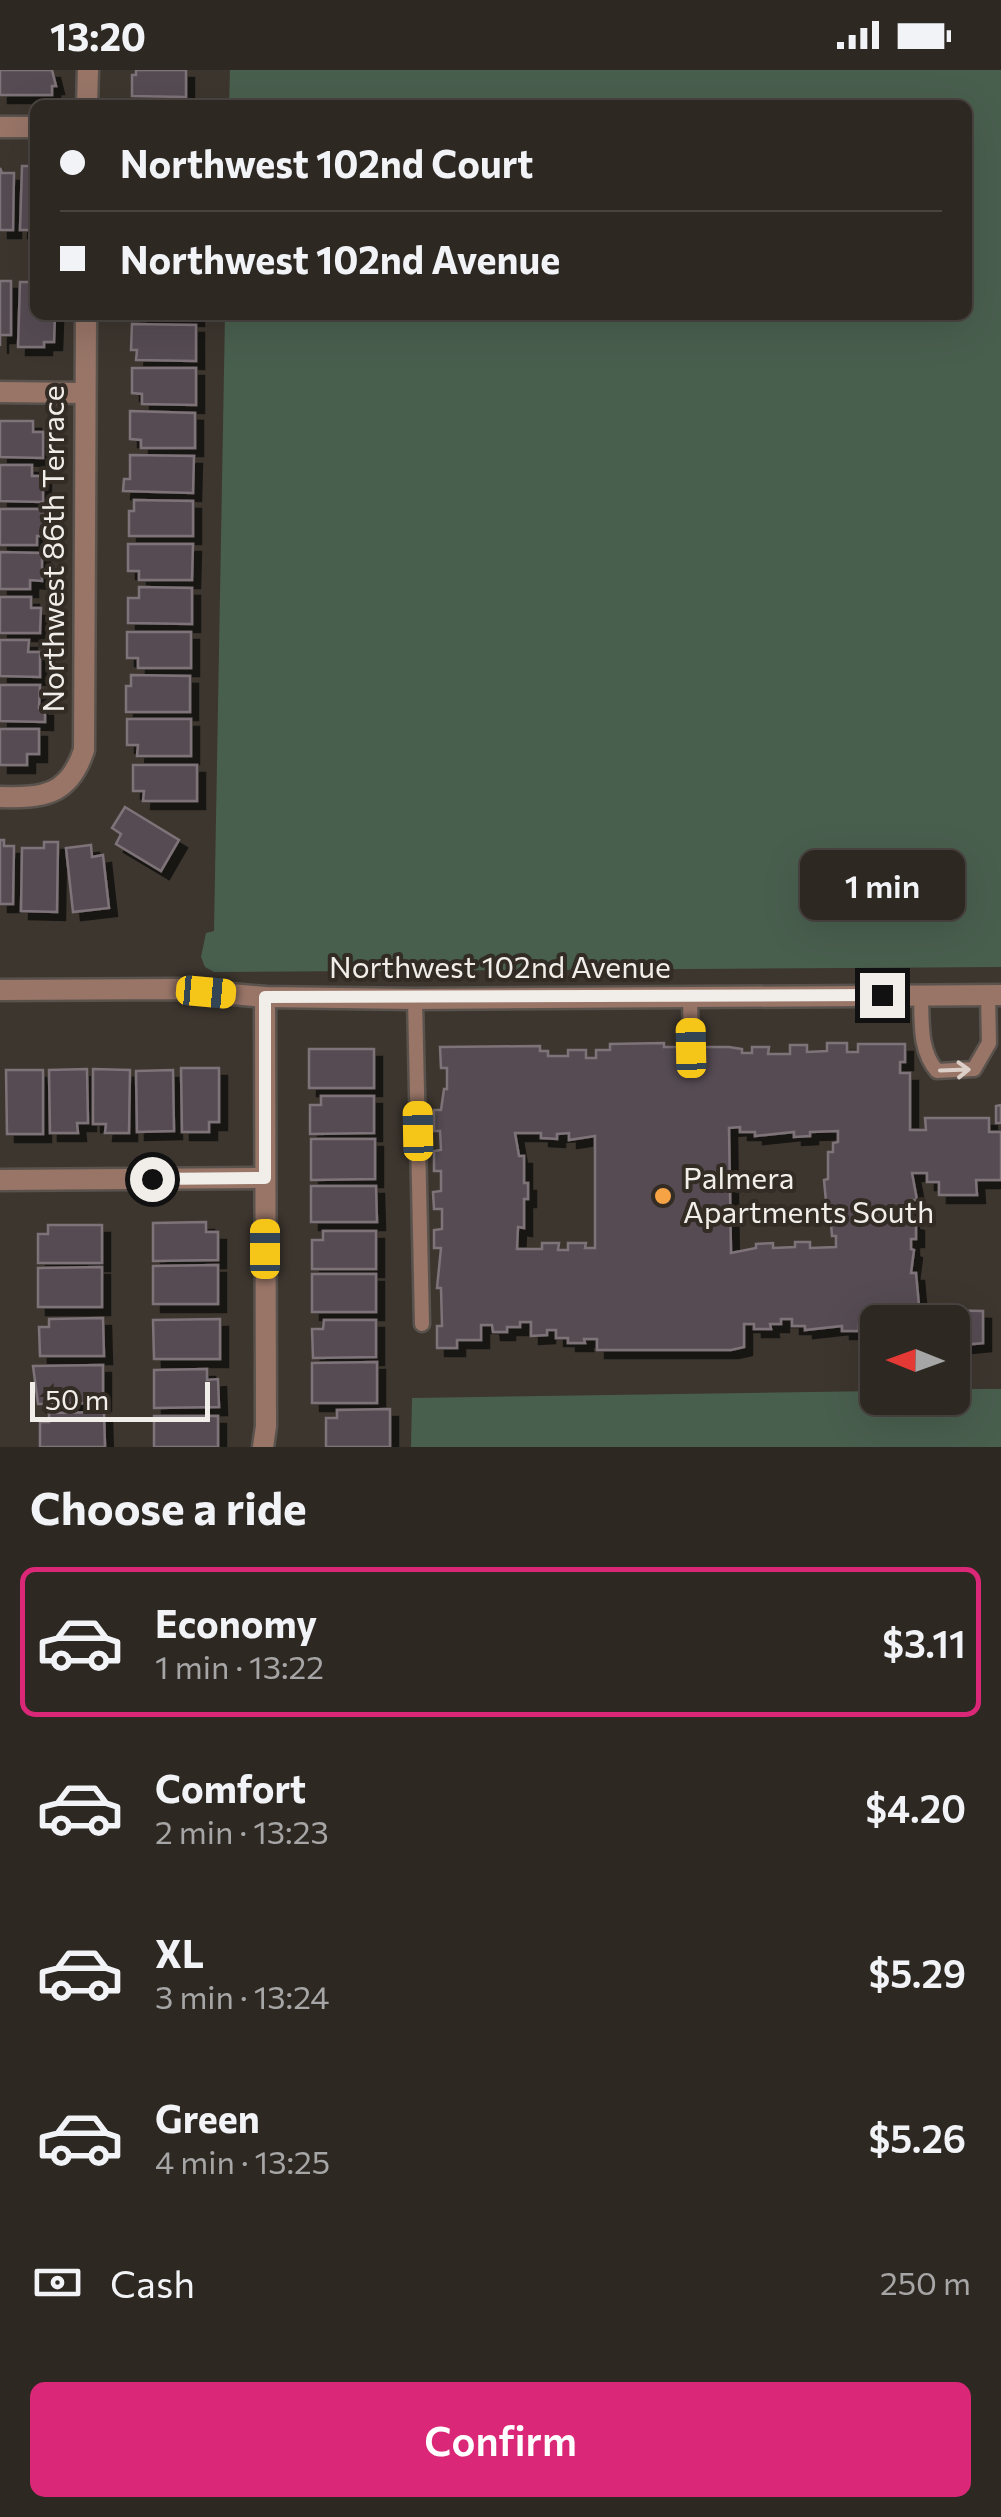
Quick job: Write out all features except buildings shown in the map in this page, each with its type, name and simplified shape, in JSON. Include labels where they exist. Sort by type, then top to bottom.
[{"type":"street","points":[[87,100],[88,70]]},
{"type":"street","points":[[0,127],[30,127]]},
{"type":"street","name":"Northwest 86th Terrace","points":[[0,798],[30,798],[55,792],[78,769],[84,750],[86,320]]},
{"type":"street","points":[[0,392],[85,393]]},
{"type":"street","name":"Northwest 102nd Avenue","points":[[0,990],[177,989],[265,997],[414,999],[994,995]]},
{"type":"street","points":[[263,1447],[265,997]]},
{"type":"street","points":[[0,1180],[265,1178]]},
{"type":"lane","points":[[921,995],[928,1060],[938,1070],[962,1072],[974,1069],[989,1043],[994,995]]},
{"type":"lane","points":[[690,997],[691,1048]]},
{"type":"lane","points":[[414,999],[422,1324]]},
{"type":"green space","points":[[230,70],[1001,70],[1001,967],[214,972],[205,967],[201,957],[206,933],[214,931],[225,320],[972,320],[972,100],[229,100]]},
{"type":"green space","points":[[970,1389],[1001,1389],[1001,1447],[411,1447],[412,1398],[860,1391],[860,1415],[970,1415]]},
{"type":"place","name":"Palmera Apartments South","points":[[663,1196]]},
{"type":"route","points":[[152,1179],[265,1178],[265,997],[882,995]]}]
